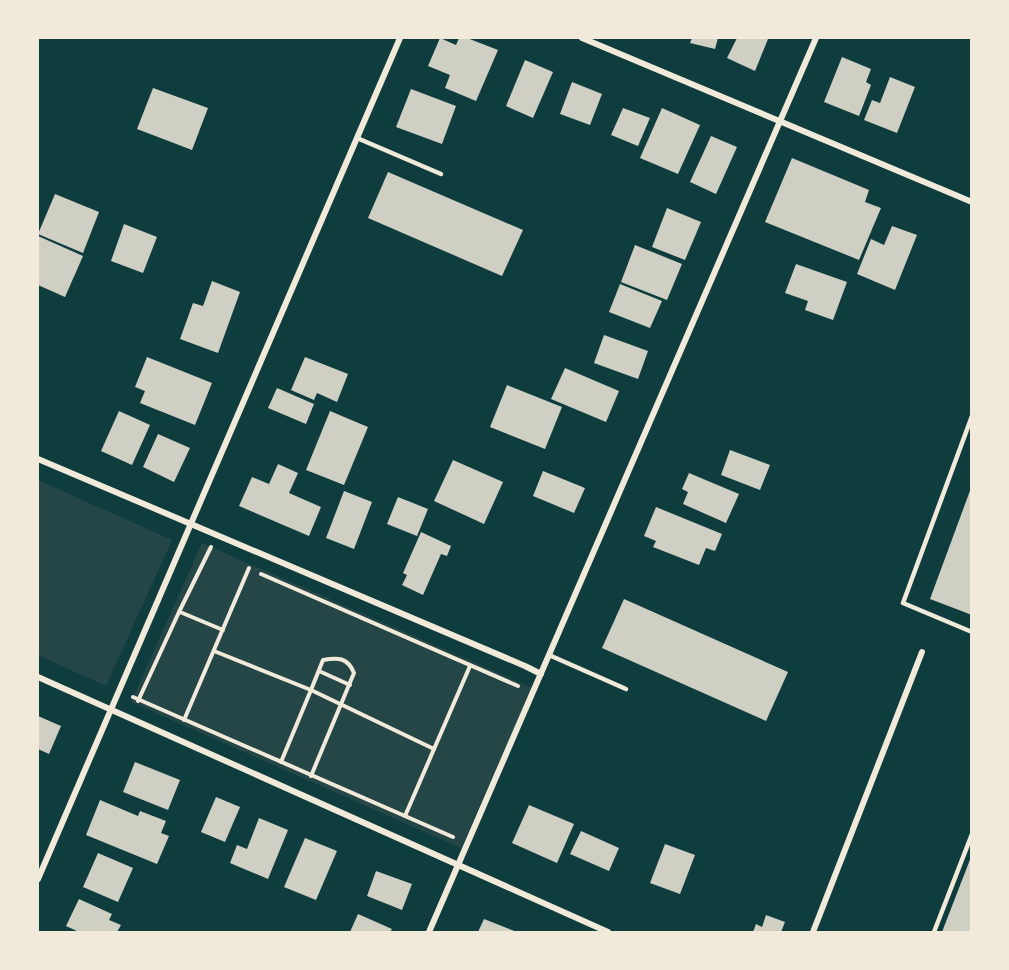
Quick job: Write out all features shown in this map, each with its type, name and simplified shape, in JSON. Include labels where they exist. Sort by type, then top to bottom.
[{"type":"street","points":[[38,879],[400,38]]},
{"type":"street","points":[[582,38],[972,202]]},
{"type":"street","points":[[429,933],[816,38]]},
{"type":"street","points":[[38,459],[541,674]]},
{"type":"street","points":[[813,933],[922,652]]},
{"type":"street","points":[[38,677],[608,933]]},
{"type":"lane","points":[[357,138],[441,174]]},
{"type":"lane","points":[[972,416],[903,603],[972,632]]},
{"type":"lane","points":[[549,655],[626,689]]},
{"type":"lane","points":[[934,933],[972,834]]},
{"type":"path","points":[[130,717],[217,535]]},
{"type":"path","points":[[183,542],[219,555]]},
{"type":"path","points":[[184,720],[249,568],[239,564]]},
{"type":"path","points":[[260,573],[533,692]]},
{"type":"path","points":[[179,612],[223,630]]},
{"type":"path","points":[[214,651],[311,690],[434,749]]},
{"type":"path","points":[[281,762],[323,660],[335,658],[344,660],[351,665],[354,673],[311,776]]},
{"type":"path","points":[[405,816],[470,666]]},
{"type":"path","points":[[319,671],[350,685]]},
{"type":"path","points":[[120,689],[184,720],[468,843]]},
{"type":"shaded area","points":[[38,480],[172,540],[106,686],[38,655]]},
{"type":"shaded area","points":[[202,543],[532,688],[461,848],[131,702]]},
{"type":"building","points":[[440,38],[456,45],[459,38],[467,38],[498,50],[476,101],[445,88],[450,75],[428,66]]},
{"type":"building","points":[[692,38],[718,38],[715,49],[690,43]]},
{"type":"building","points":[[737,38],[768,39],[755,71],[727,58]]},
{"type":"building","points":[[842,57],[871,69],[866,82],[871,85],[859,116],[824,102]]},
{"type":"building","points":[[525,60],[553,72],[533,118],[506,106]]},
{"type":"building","points":[[890,77],[915,87],[897,133],[864,120],[872,100],[880,103]]},
{"type":"building","points":[[572,82],[602,94],[590,125],[560,114]]},
{"type":"building","points":[[153,88],[208,108],[192,150],[137,129]]},
{"type":"building","points":[[411,89],[456,106],[442,144],[396,127]]},
{"type":"building","points":[[623,108],[650,118],[638,146],[611,135]]},
{"type":"building","points":[[662,108],[700,125],[678,174],[640,158]]},
{"type":"building","points":[[711,136],[737,147],[716,194],[690,182]]},
{"type":"building","points":[[792,158],[869,190],[865,202],[881,208],[859,260],[765,222]]},
{"type":"building","points":[[388,172],[523,230],[502,276],[368,218]]},
{"type":"building","points":[[55,194],[99,212],[83,253],[38,234]]},
{"type":"building","points":[[667,208],[701,222],[685,260],[652,247]]},
{"type":"building","points":[[124,224],[157,237],[143,273],[111,261]]},
{"type":"building","points":[[892,226],[917,235],[895,290],[857,274],[871,239],[884,245]]},
{"type":"building","points":[[38,236],[83,256],[65,297],[38,285]]},
{"type":"building","points":[[635,245],[682,264],[667,300],[621,282]]},
{"type":"building","points":[[796,264],[847,282],[833,320],[805,310],[808,301],[785,293]]},
{"type":"building","points":[[212,281],[240,292],[218,353],[180,339],[193,303],[203,306]]},
{"type":"building","points":[[620,284],[662,301],[650,328],[609,312]]},
{"type":"building","points":[[604,335],[648,351],[638,379],[594,363]]},
{"type":"building","points":[[147,357],[212,383],[195,425],[140,403],[145,391],[135,387]]},
{"type":"building","points":[[305,357],[348,374],[337,402],[317,393],[314,400],[291,390]]},
{"type":"building","points":[[565,368],[619,391],[606,422],[551,399]]},
{"type":"building","points":[[507,385],[562,407],[545,449],[490,427]]},
{"type":"building","points":[[277,388],[314,404],[306,424],[268,408]]},
{"type":"building","points":[[119,411],[150,425],[132,465],[101,451]]},
{"type":"building","points":[[330,411],[368,427],[344,485],[306,470]]},
{"type":"building","points":[[158,434],[190,448],[174,482],[143,467]]},
{"type":"building","points":[[730,450],[770,465],[760,490],[721,475]]},
{"type":"building","points":[[453,460],[503,482],[484,524],[434,501]]},
{"type":"building","points":[[278,464],[298,473],[289,493],[321,507],[309,536],[239,506],[252,477],[269,484]]},
{"type":"building","points":[[543,471],[585,488],[574,513],[533,496]]},
{"type":"building","points":[[689,473],[739,494],[726,523],[683,504],[688,492],[682,489]]},
{"type":"building","points":[[972,488],[972,615],[930,599]]},
{"type":"building","points":[[344,491],[372,502],[354,549],[326,538]]},
{"type":"building","points":[[398,497],[428,509],[417,536],[387,524]]},
{"type":"building","points":[[656,507],[722,534],[715,551],[706,548],[699,565],[653,547],[656,541],[644,536]]},
{"type":"building","points":[[421,532],[451,546],[447,556],[441,554],[423,595],[402,585],[407,575],[403,573]]},
{"type":"building","points":[[624,599],[788,672],[766,721],[602,648]]},
{"type":"building","points":[[38,716],[61,726],[49,754],[38,749]]},
{"type":"building","points":[[135,762],[180,780],[168,810],[123,792]]},
{"type":"building","points":[[216,797],[240,807],[225,842],[201,832]]},
{"type":"building","points":[[100,800],[138,816],[140,811],[166,821],[161,833],[169,836],[157,864],[86,835]]},
{"type":"building","points":[[529,805],[574,824],[557,863],[512,843]]},
{"type":"building","points":[[259,818],[288,830],[268,879],[230,863],[237,845],[247,849]]},
{"type":"building","points":[[581,831],[619,848],[609,871],[570,854]]},
{"type":"building","points":[[305,838],[337,851],[316,900],[284,887]]},
{"type":"building","points":[[665,844],[695,855],[680,894],[650,883]]},
{"type":"building","points":[[98,853],[133,868],[118,902],[83,887]]},
{"type":"building","points":[[971,857],[972,932],[942,932]]},
{"type":"building","points":[[376,871],[412,884],[402,910],[367,896]]},
{"type":"building","points":[[79,899],[112,914],[109,920],[121,925],[117,932],[79,932],[66,926]]},
{"type":"building","points":[[358,914],[392,929],[390,932],[350,932]]},
{"type":"building","points":[[766,915],[785,922],[781,932],[753,932],[756,924],[762,927]]},
{"type":"building","points":[[484,919],[517,932],[478,932]]}]
